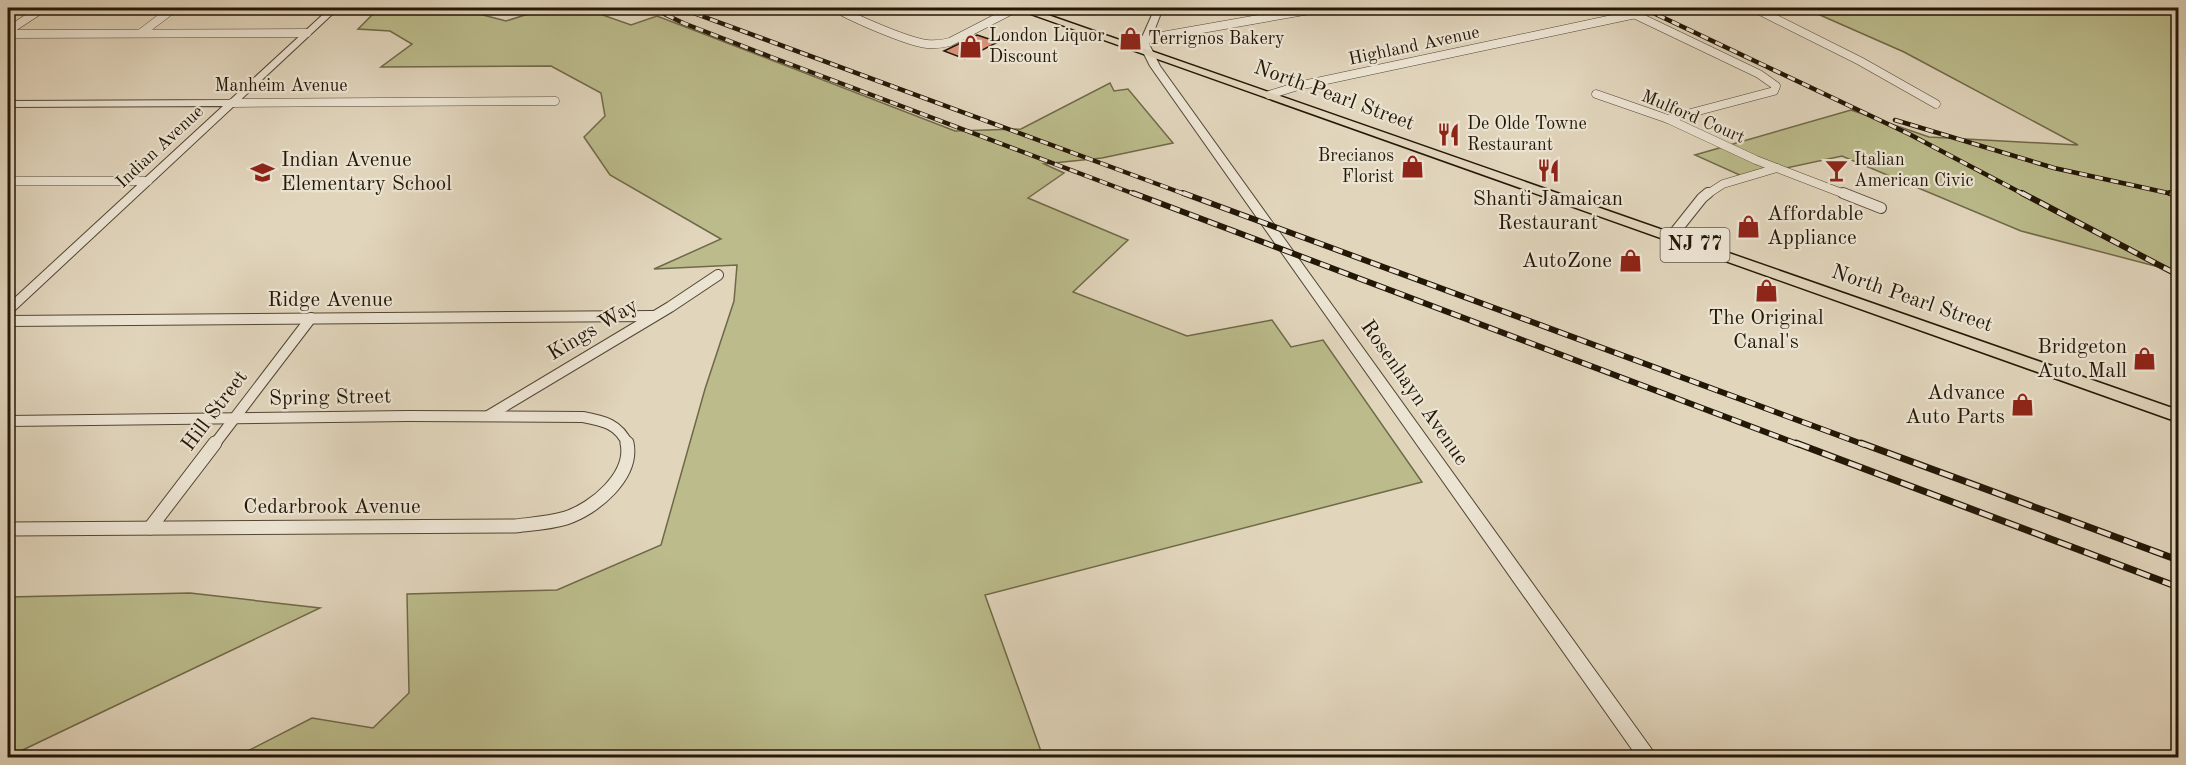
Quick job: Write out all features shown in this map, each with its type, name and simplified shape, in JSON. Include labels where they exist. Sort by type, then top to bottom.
[{"type":"main road","name":"North Pearl Street","points":[[1018,8],[1146,46],[1269,95],[2178,416]]},
{"type":"street","points":[[8,32],[43,8]]},
{"type":"street","points":[[141,33],[174,8]]},
{"type":"street","name":"Indian Avenue","points":[[8,310],[335,8]]},
{"type":"street","points":[[836,8],[848,15],[924,44],[938,45],[950,42],[1018,8]]},
{"type":"street","points":[[1146,46],[1159,8]]},
{"type":"street","points":[[1146,46],[1321,8]]},
{"type":"street","points":[[1622,8],[1759,74],[1776,86],[1774,91],[1668,120]]},
{"type":"street","points":[[1754,8],[1860,61],[1936,104]]},
{"type":"street","name":"Highland Avenue","points":[[1269,95],[1298,86],[1636,14]]},
{"type":"street","points":[[8,32],[307,33]]},
{"type":"street","name":"Rosenhayn Avenue","points":[[1146,46],[1649,758]]},
{"type":"street","name":"Mulford Court","points":[[1596,94],[1668,120],[1726,148],[1881,208]]},
{"type":"street","name":"Manheim Avenue","points":[[8,104],[555,101]]},
{"type":"street","points":[[1671,237],[1702,198],[1713,190],[1724,184],[1777,168]]},
{"type":"street","points":[[8,181],[148,181]]},
{"type":"street","name":"Kings Way","points":[[488,416],[718,274]]},
{"type":"street","name":"Ridge Avenue","points":[[8,321],[653,316]]},
{"type":"street","name":"Hill Street","points":[[150,528],[311,318]]},
{"type":"street","name":"Spring Street","points":[[8,421],[583,417],[608,421],[625,435],[628,457]]},
{"type":"street","name":"Cedarbrook Avenue","points":[[8,530],[542,524],[575,514],[593,504],[623,474],[628,457]]},
{"type":"green space","points":[[354,8],[463,8],[506,21],[547,8],[583,8],[631,25],[657,16],[955,131],[1021,129],[1110,83],[1114,91],[1128,89],[1173,143],[1102,158],[1044,164],[1064,173],[1028,198],[1128,240],[1073,292],[1187,336],[1272,320],[1291,347],[1323,340],[1422,482],[985,595],[1043,757],[236,757],[312,718],[373,728],[409,693],[407,594],[557,590],[661,545],[705,389],[734,301],[737,265],[654,269],[721,239],[610,175],[584,137],[605,116],[601,93],[551,66],[381,67],[412,44],[390,31],[358,29],[375,12],[350,12]]},
{"type":"green space","points":[[1804,8],[2178,8],[2178,272],[2021,231],[1842,156],[1744,177],[1695,155],[1851,110],[1929,137],[2078,145],[1904,52]]},
{"type":"green space","points":[[190,593],[320,608],[8,757],[8,597]]},
{"type":"building","name":"London Liquor Discount","points":[[977,35],[998,42],[965,59],[944,51]]},
{"type":"railway","points":[[652,8],[683,23],[771,57],[1137,195]]},
{"type":"railway","points":[[680,8],[1187,195]]},
{"type":"railway","points":[[1643,8],[1909,134],[2025,195]]},
{"type":"railway","points":[[1895,120],[2054,168],[2177,195]]},
{"type":"railway","points":[[1133,193],[1800,445]]},
{"type":"railway","points":[[1183,193],[1865,445]]},
{"type":"railway","points":[[2022,193],[2178,275]]},
{"type":"railway","points":[[2170,193],[2178,195]]},
{"type":"railway","points":[[1796,443],[2178,587]]},
{"type":"railway","points":[[1861,443],[2178,560]]},
{"type":"place","name":"Terrignos Bakery","points":[[1130,39]]},
{"type":"place","name":"London Liquor Discount","points":[[971,46]]},
{"type":"place","name":"De Olde Towne Restaurant","points":[[1449,134]]},
{"type":"place","name":"Brecianos Florist","points":[[1412,166]]},
{"type":"place","name":"Italian American Civic","points":[[1836,170]]},
{"type":"place","name":"Shanti Jamaican Restaurant","points":[[1548,171]]},
{"type":"place","name":"Indian Avenue Elementary School","points":[[263,172]]},
{"type":"place","name":"Affordable Appliance","points":[[1749,226]]},
{"type":"place","name":"AutoZone","points":[[1630,261]]},
{"type":"place","name":"The Original Canal's","points":[[1766,290]]},
{"type":"place","name":"Bridgeton Auto Mall","points":[[2145,359]]},
{"type":"place","name":"Advance Auto Parts","points":[[2023,405]]}]
